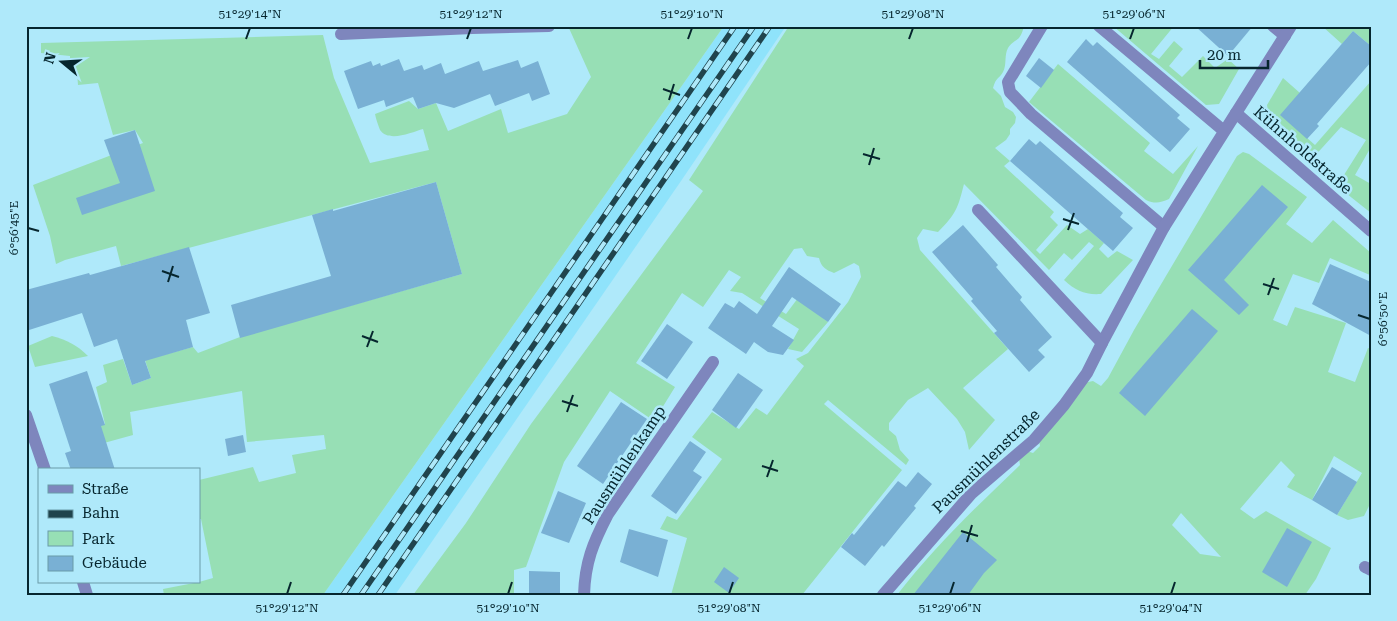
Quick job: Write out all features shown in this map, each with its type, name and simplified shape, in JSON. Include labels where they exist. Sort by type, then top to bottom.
[{"type":"street","points":[[341,34],[445,28],[549,26]]},
{"type":"street","points":[[1042,26],[1008,82],[1010,92],[1031,114],[1164,227]]},
{"type":"street","points":[[1099,26],[1224,131]]},
{"type":"street","name":"Pausmühlenstraße","points":[[882,595],[971,494],[1034,440],[1064,405],[1087,373],[1164,227],[1288,31],[1273,26]]},
{"type":"street","name":"Kühnholdstraße","points":[[1236,113],[1371,230]]},
{"type":"street","points":[[978,210],[1102,343]]},
{"type":"street","name":"Pausmühlenkamp","points":[[584,595],[584,574],[589,556],[608,514],[713,362]]},
{"type":"street","points":[[26,415],[44,468]]},
{"type":"shaded area","points":[[724,26],[786,26],[395,595],[323,595]]},
{"type":"green space","points":[[568,26],[724,26],[323,595],[164,595],[163,589],[189,584],[200,584],[200,582],[213,578],[200,519],[200,480],[253,467],[259,482],[296,473],[292,455],[326,449],[324,435],[247,442],[242,391],[130,412],[133,435],[104,443],[98,424],[105,424],[96,387],[107,382],[103,365],[123,359],[132,385],[151,378],[145,360],[193,347],[198,353],[240,337],[462,274],[436,182],[121,266],[116,246],[56,264],[50,236],[33,185],[143,143],[135,130],[113,135],[98,83],[78,85],[77,72],[70,72],[70,56],[41,53],[41,43],[323,35],[334,78],[370,163],[429,150],[423,129],[407,134],[389,136],[380,130],[375,114],[409,101],[418,109],[436,103],[448,131],[501,109],[508,133],[567,114],[591,77]]},
{"type":"green space","points":[[791,26],[1024,26],[1019,38],[1008,48],[1004,69],[993,88],[1001,96],[1005,107],[1013,112],[1016,117],[1006,140],[995,148],[1010,161],[1004,166],[1054,212],[1050,217],[1058,225],[1036,250],[1040,254],[1067,225],[1080,234],[1088,229],[1104,243],[1099,249],[1108,258],[1117,251],[1133,260],[1101,294],[1081,292],[1064,280],[1094,246],[1089,242],[1072,260],[1064,253],[1049,270],[964,184],[958,205],[949,220],[938,232],[923,229],[917,238],[920,250],[1008,349],[963,388],[995,420],[969,450],[965,432],[957,419],[928,388],[908,400],[889,423],[889,430],[896,436],[900,450],[909,460],[906,465],[828,400],[824,404],[902,470],[802,595],[671,595],[687,538],[660,529],[667,516],[677,520],[722,459],[692,437],[712,412],[739,429],[756,408],[767,415],[804,366],[796,359],[808,353],[848,302],[861,277],[859,266],[854,263],[834,273],[824,268],[819,258],[807,256],[802,248],[794,249],[760,298],[786,314],[798,298],[828,322],[802,352],[788,349],[799,329],[742,293],[730,291],[741,277],[729,270],[703,307],[682,293],[636,363],[675,387],[654,421],[610,391],[564,462],[526,567],[514,570],[514,595],[413,595],[466,523],[531,424],[703,191],[689,180],[787,29]]},
{"type":"green space","points":[[1113,26],[1174,26],[1151,54],[1159,59],[1174,41],[1183,49],[1169,66],[1182,77],[1203,56],[1215,68],[1228,59],[1239,69],[1219,104],[1206,105]]},
{"type":"green space","points":[[1322,26],[1371,26],[1371,46],[1353,31],[1342,44]]},
{"type":"green space","points":[[1058,64],[1150,143],[1144,151],[1173,174],[1198,146],[1169,199],[1158,202],[1146,200],[1029,102]]},
{"type":"green space","points":[[1283,78],[1300,93],[1281,115],[1315,145],[1371,81],[1371,147],[1355,175],[1371,184],[1371,213],[1337,186],[1366,140],[1341,127],[1312,159],[1269,118],[1267,105]]},
{"type":"green space","points":[[1243,152],[1249,154],[1307,197],[1286,224],[1312,243],[1333,220],[1371,253],[1370,275],[1330,258],[1319,283],[1293,274],[1273,320],[1287,326],[1295,307],[1346,323],[1328,372],[1355,382],[1368,348],[1371,349],[1371,502],[1364,516],[1348,520],[1337,515],[1362,473],[1334,456],[1312,500],[1287,487],[1295,475],[1281,461],[1240,509],[1254,519],[1266,511],[1331,548],[1316,579],[1305,595],[897,595],[911,577],[972,511],[1020,465],[1019,459],[1027,451],[1033,453],[1040,446],[1039,441],[1079,384],[1093,381],[1101,386],[1108,378],[1134,330],[1237,156]],"holes":[[[1181,513],[1221,557],[1200,554],[1172,525]]]},
{"type":"green space","points":[[52,336],[72,343],[88,356],[35,367],[28,346]]},
{"type":"building","points":[[1195,26],[1253,26],[1228,56]]},
{"type":"building","points":[[1353,31],[1371,46],[1371,62],[1317,124],[1319,126],[1307,139],[1280,115]]},
{"type":"building","points":[[1086,39],[1093,46],[1097,42],[1180,115],[1177,118],[1190,129],[1170,152],[1067,62]]},
{"type":"building","points":[[1039,58],[1054,70],[1041,88],[1026,76]]},
{"type":"building","points":[[399,59],[404,71],[422,65],[424,70],[441,63],[445,74],[479,61],[483,71],[518,60],[521,68],[538,61],[550,94],[532,101],[529,93],[495,106],[490,94],[454,108],[436,103],[418,109],[413,97],[386,107],[384,100],[358,109],[344,71],[371,61],[373,66],[380,63],[381,66]]},
{"type":"building","points":[[135,130],[155,191],[82,215],[76,198],[120,183],[104,140]]},
{"type":"building","points":[[1029,139],[1036,145],[1040,141],[1123,213],[1120,217],[1133,228],[1113,251],[1010,161]]},
{"type":"building","points":[[436,182],[462,274],[240,338],[231,305],[331,276],[312,215],[333,209],[333,211]]},
{"type":"building","points":[[1262,185],[1288,207],[1224,280],[1249,305],[1239,315],[1188,270]]},
{"type":"building","points":[[963,225],[998,265],[996,267],[1022,297],[1020,300],[1052,337],[1038,350],[1045,357],[1029,372],[994,333],[997,331],[971,301],[973,299],[932,252]]},
{"type":"building","points":[[189,247],[210,313],[186,320],[193,347],[145,361],[151,378],[132,385],[117,339],[94,347],[82,313],[26,331],[26,290],[89,273],[90,275]]},
{"type":"building","points":[[1330,264],[1371,282],[1371,336],[1312,304]]},
{"type":"building","points":[[789,267],[841,304],[828,322],[792,297],[772,326],[794,340],[783,355],[768,352],[754,342],[746,354],[708,328],[725,303],[734,308],[739,301],[757,314]]},
{"type":"building","points":[[1192,309],[1218,331],[1145,416],[1119,393]]},
{"type":"building","points":[[667,324],[693,342],[667,379],[641,361]]},
{"type":"building","points":[[87,371],[105,425],[101,426],[114,468],[70,468],[65,453],[71,451],[49,384]]},
{"type":"building","points":[[738,373],[763,390],[736,428],[712,410]]},
{"type":"building","points":[[621,402],[647,419],[603,484],[577,466]]},
{"type":"building","points":[[243,435],[246,452],[228,456],[225,439]]},
{"type":"building","points":[[690,441],[706,452],[693,471],[702,477],[676,514],[651,496]]},
{"type":"building","points":[[1332,467],[1357,482],[1337,515],[1312,500]]},
{"type":"building","points":[[918,472],[932,484],[914,506],[916,508],[884,547],[882,545],[865,566],[841,547],[852,533],[854,535],[898,481],[906,487]]},
{"type":"building","points":[[558,491],[586,503],[569,543],[541,533]]},
{"type":"building","points":[[1287,528],[1312,542],[1287,587],[1262,572]]},
{"type":"building","points":[[629,529],[668,540],[658,577],[620,562]]},
{"type":"building","points":[[963,532],[997,560],[984,573],[968,595],[913,595]]},
{"type":"building","points":[[724,567],[739,578],[729,593],[714,582]]},
{"type":"building","points":[[529,571],[560,572],[560,595],[529,595]]},
{"type":"railway","points":[[343,595],[735,26]]},
{"type":"railway","points":[[361,595],[754,26]]},
{"type":"railway","points":[[378,595],[770,26]]}]
